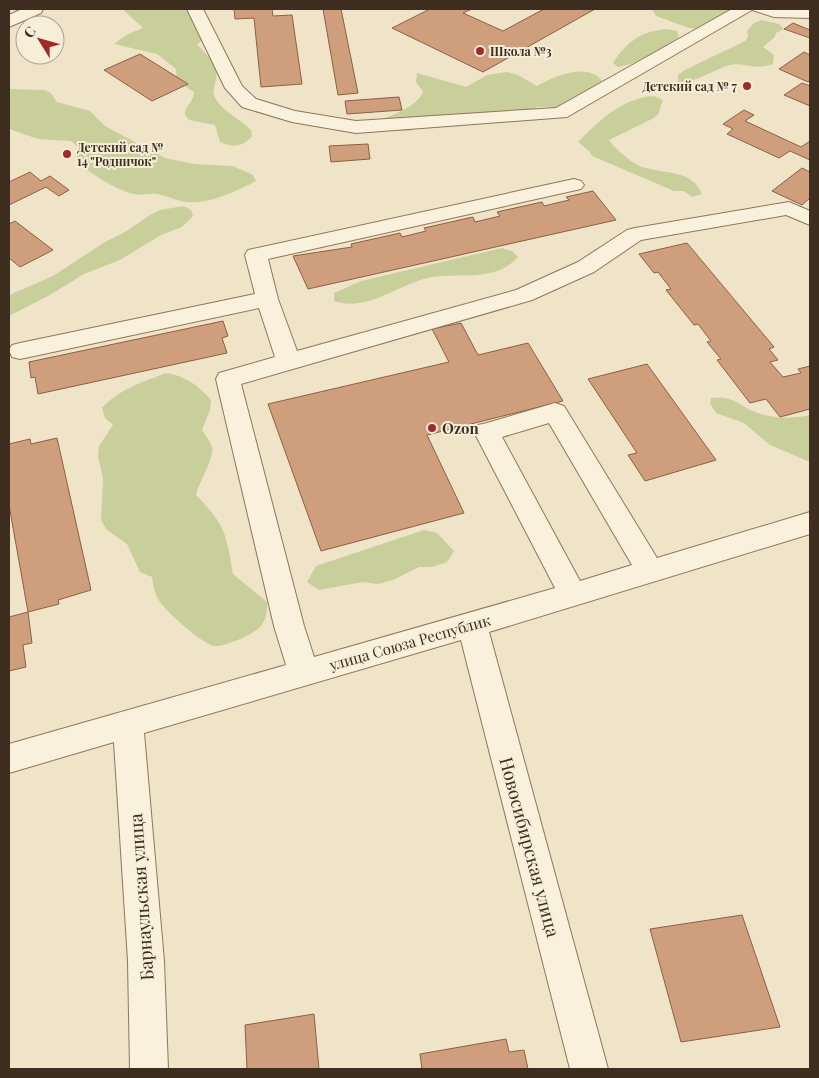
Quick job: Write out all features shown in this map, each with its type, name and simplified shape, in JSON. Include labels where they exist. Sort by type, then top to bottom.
[{"type":"street","points":[[9,22],[35,9]]},
{"type":"street","points":[[195,9],[234,88],[249,104],[292,116],[356,128],[560,113],[744,9]]},
{"type":"street","points":[[759,9],[774,12],[810,12]]},
{"type":"street","points":[[289,362],[268,299],[256,255],[574,185]]},
{"type":"street","points":[[304,673],[289,626],[228,379],[524,295],[586,268],[635,235],[789,208],[810,219]]},
{"type":"street","points":[[20,351],[268,299]]},
{"type":"street","points":[[572,594],[487,432],[555,412],[650,571]]},
{"type":"street","name":"улица Союза Республик","points":[[9,758],[128,725],[650,571],[807,531]]},
{"type":"street","name":"Новосибирская улица","points":[[472,624],[589,1069]]},
{"type":"street","name":"Барнаульская улица","points":[[128,725],[146,961],[149,1069]]},
{"type":"green space","points":[[122,9],[187,9],[208,37],[197,44],[211,60],[216,70],[214,95],[225,110],[251,130],[252,136],[249,140],[233,146],[220,142],[215,125],[189,120],[185,112],[194,92],[177,81],[176,69],[157,54],[114,44],[126,35],[143,28]]},
{"type":"green space","points":[[652,9],[736,9],[736,14],[701,29],[689,28],[656,16]]},
{"type":"green space","points":[[762,20],[779,24],[784,29],[776,33],[775,37],[763,47],[774,55],[773,64],[755,67],[735,64],[692,80],[678,82],[678,75],[685,70],[745,41],[748,37],[747,31],[754,23]]},
{"type":"green space","points":[[667,29],[677,31],[679,36],[669,45],[624,66],[618,67],[613,63],[618,55],[636,38],[650,32]]},
{"type":"green space","points":[[580,71],[589,72],[603,82],[589,96],[556,107],[537,107],[523,113],[436,121],[409,131],[390,130],[377,122],[403,110],[420,98],[423,92],[416,82],[417,73],[466,87],[487,75],[507,72],[518,75],[537,86],[553,78]]},
{"type":"green space","points":[[9,89],[44,90],[51,93],[57,102],[90,111],[105,126],[165,158],[194,164],[233,166],[253,175],[256,181],[221,197],[198,202],[181,201],[157,194],[140,195],[128,192],[102,180],[85,168],[77,157],[77,146],[71,141],[38,139],[9,129]]},
{"type":"green space","points":[[654,96],[663,100],[658,115],[609,140],[618,150],[635,163],[646,168],[673,173],[690,179],[697,185],[702,194],[692,197],[684,191],[674,191],[592,156],[578,142],[612,112],[632,101]]},
{"type":"green space","points":[[184,206],[191,210],[193,216],[182,227],[161,235],[120,260],[84,274],[50,295],[9,316],[9,295],[53,276],[150,215],[160,210]]},
{"type":"green space","points":[[502,248],[512,251],[518,257],[500,270],[478,275],[433,277],[359,303],[347,304],[334,301],[334,293],[361,281]]},
{"type":"green space","points":[[166,373],[179,376],[191,382],[211,400],[210,410],[202,430],[212,447],[212,451],[196,495],[219,523],[223,531],[233,574],[267,602],[267,612],[260,627],[245,637],[219,646],[208,644],[168,611],[158,599],[152,577],[140,572],[127,544],[106,529],[101,520],[103,478],[98,457],[99,446],[113,425],[105,418],[102,408],[124,391]]},
{"type":"green space","points":[[711,398],[730,399],[755,412],[769,416],[789,418],[810,415],[810,462],[770,445],[744,423],[716,413],[710,403]]},
{"type":"green space","points":[[424,530],[437,533],[454,551],[447,562],[432,567],[419,567],[393,580],[378,584],[363,582],[319,590],[307,582],[316,566]]},
{"type":"building","points":[[234,9],[272,9],[273,16],[292,15],[302,84],[261,87],[254,18],[235,19]]},
{"type":"building","points":[[323,9],[341,9],[358,93],[338,95]]},
{"type":"building","name":"Школа №3","points":[[430,9],[472,9],[463,13],[503,31],[544,9],[595,9],[483,72],[392,28]]},
{"type":"building","points":[[793,23],[810,30],[810,38],[784,29]]},
{"type":"building","points":[[804,52],[810,55],[810,80],[808,82],[779,69]]},
{"type":"building","points":[[140,54],[188,84],[152,101],[104,70]]},
{"type":"building","points":[[802,83],[810,86],[810,106],[784,95]]},
{"type":"building","points":[[399,97],[402,110],[347,114],[345,101]]},
{"type":"building","points":[[744,110],[754,115],[745,121],[801,147],[810,141],[810,160],[790,151],[779,158],[727,134],[733,129],[723,124]]},
{"type":"building","points":[[368,144],[370,159],[331,162],[329,146]]},
{"type":"building","points":[[802,168],[810,172],[810,198],[802,205],[772,191]]},
{"type":"building","points":[[30,172],[41,181],[50,176],[69,190],[59,196],[46,187],[9,205],[9,182]]},
{"type":"building","points":[[593,191],[616,220],[308,289],[293,256],[352,247],[351,244],[400,233],[402,237],[426,231],[424,228],[473,217],[475,222],[500,216],[497,212],[542,202],[544,206],[569,200],[566,197]]},
{"type":"building","points":[[15,221],[53,250],[20,267],[9,258],[9,224]]},
{"type":"building","points":[[687,243],[774,347],[769,349],[778,360],[770,362],[783,377],[801,373],[798,369],[810,366],[810,409],[780,417],[766,399],[750,403],[717,360],[721,359],[707,342],[711,341],[698,324],[694,325],[666,290],[671,289],[658,272],[654,273],[639,254]]},
{"type":"building","points":[[223,321],[228,336],[222,338],[227,353],[38,394],[35,377],[31,378],[29,362]]},
{"type":"building","points":[[461,323],[478,355],[528,343],[563,401],[427,435],[464,513],[321,551],[268,404],[449,362],[432,329]]},
{"type":"building","points":[[647,364],[716,460],[645,481],[628,455],[637,453],[588,379]]},
{"type":"building","points":[[57,438],[91,590],[58,600],[59,604],[28,612],[9,505],[9,444],[30,439],[31,444]]},
{"type":"building","points":[[28,612],[32,643],[23,645],[26,667],[9,671],[9,617]]},
{"type":"building","points":[[742,915],[780,1027],[681,1042],[650,929]]},
{"type":"building","points":[[314,1014],[319,1069],[247,1069],[245,1025]]},
{"type":"building","points":[[506,1039],[509,1052],[524,1050],[528,1069],[422,1069],[420,1054]]},
{"type":"place","name":"Школа №3","points":[[480,51]]},
{"type":"place","name":"Детский сад № 7","points":[[747,86]]},
{"type":"place","name":"Детский сад № 14 \"Родничок\"","points":[[67,154]]},
{"type":"place","name":"Ozon","points":[[432,428]]}]
